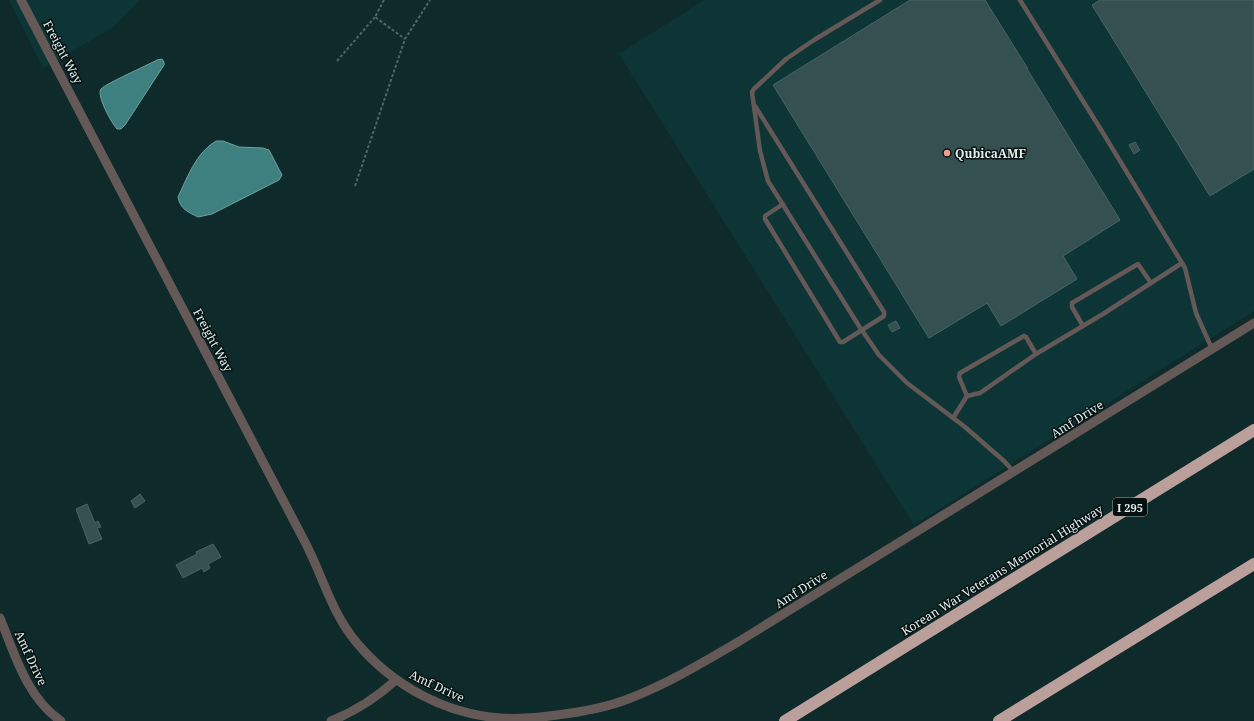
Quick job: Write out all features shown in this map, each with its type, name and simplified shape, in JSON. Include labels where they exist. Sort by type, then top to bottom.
[{"type":"highway","name":"Korean War Veterans Memorial Highway","points":[[785,721],[1254,430]]},
{"type":"highway","points":[[998,721],[1254,564]]},
{"type":"street","name":"Freight Way","points":[[21,0],[312,555],[338,616],[356,643],[378,665],[396,680]]},
{"type":"street","name":"Amf Drive","points":[[331,721],[366,704],[377,697],[396,680],[425,696],[456,710],[500,718],[536,718],[600,708],[626,700],[654,688],[679,676],[738,642],[1254,323]]},
{"type":"street","name":"Amf Drive","points":[[0,618],[19,665],[35,695],[47,710],[61,721]]},
{"type":"lane","points":[[880,0],[814,40],[786,59],[752,92],[760,151],[768,181],[879,355],[907,383],[953,418],[1004,461],[1014,472]]},
{"type":"lane","points":[[1020,0],[1104,133],[1185,268],[1196,314],[1212,349]]},
{"type":"lane","points":[[754,105],[884,312],[884,316],[843,342],[840,342],[764,217],[783,204]]},
{"type":"lane","points":[[953,418],[967,396],[980,393],[1036,354],[1182,263]]},
{"type":"lane","points":[[1083,326],[1072,307],[1072,303],[1138,264],[1151,283]]},
{"type":"lane","points":[[967,396],[959,377],[960,373],[1024,336],[1036,354]]},
{"type":"path","points":[[337,61],[374,17],[384,0]]},
{"type":"path","points":[[355,186],[404,39],[430,0]]},
{"type":"path","points":[[374,17],[404,39]]},
{"type":"shaded area","points":[[9,0],[140,0],[112,28],[43,68]]},
{"type":"shaded area","points":[[704,0],[1254,0],[1254,311],[914,525],[619,54]]},
{"type":"shaded area","points":[[162,59],[164,65],[125,125],[121,129],[117,129],[108,116],[101,97],[101,89],[127,74]]},
{"type":"shaded area","points":[[216,141],[223,141],[239,147],[263,148],[269,150],[282,175],[279,180],[212,214],[198,217],[188,212],[183,207],[178,197],[198,158]]},
{"type":"building","name":"QubicaAMF","points":[[910,0],[985,0],[1120,220],[1063,256],[1077,279],[1001,326],[987,303],[929,338],[773,85]]},
{"type":"building","points":[[1100,0],[1254,0],[1254,169],[1210,196],[1092,5]]},
{"type":"building","points":[[1135,142],[1140,150],[1134,154],[1129,145]]},
{"type":"building","points":[[896,321],[900,328],[892,332],[888,325]]},
{"type":"building","points":[[140,494],[145,501],[135,508],[131,501]]},
{"type":"building","points":[[87,504],[95,523],[98,521],[101,527],[97,528],[102,539],[89,544],[76,509]]},
{"type":"building","points":[[213,544],[221,557],[208,564],[210,568],[204,572],[202,568],[183,578],[176,565],[197,554],[196,552]]},
{"type":"place","name":"QubicaAMF","points":[[947,153]]}]
